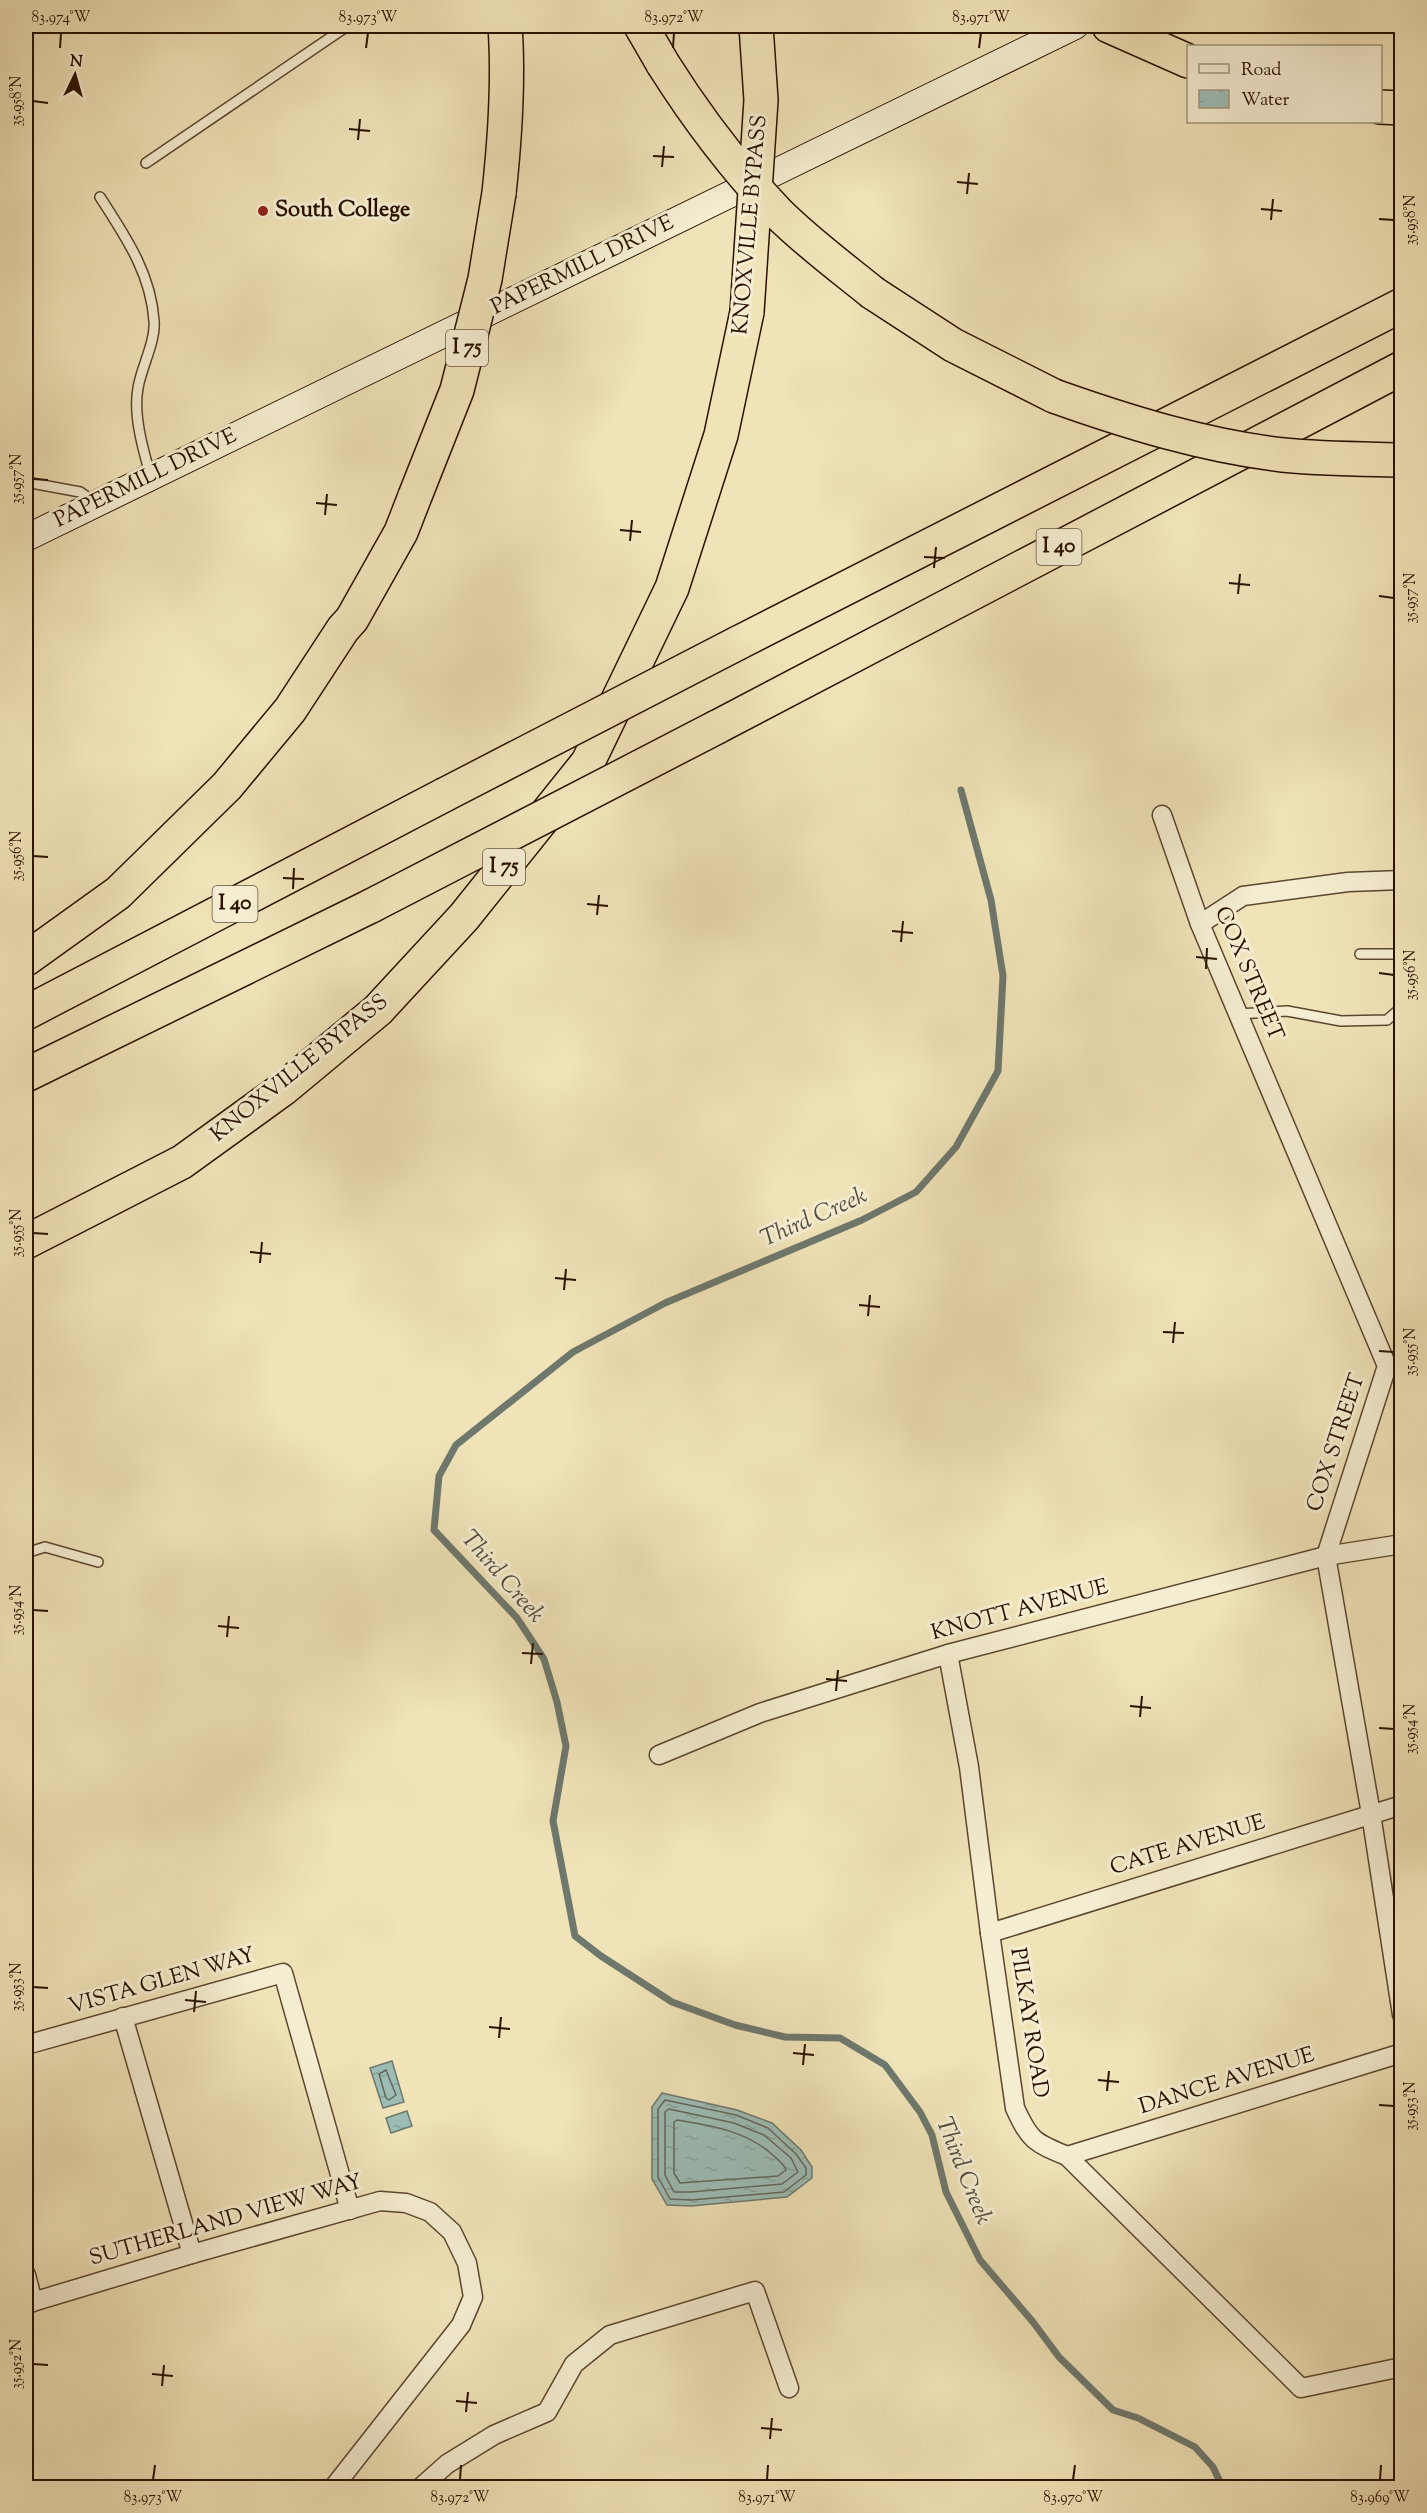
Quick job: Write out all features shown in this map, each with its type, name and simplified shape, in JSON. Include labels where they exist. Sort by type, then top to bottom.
[{"type":"highway","name":"I 75","points":[[26,959],[118,892],[226,786],[290,710],[352,619],[401,532],[457,390],[485,279],[504,153],[507,50],[505,26]]},
{"type":"highway","points":[[641,26],[694,114],[744,176],[780,214],[873,293],[953,345],[1054,396],[1123,419],[1213,443],[1282,455],[1401,460]]},
{"type":"highway","name":"KNOXVILLE BYPASS","points":[[26,1242],[182,1162],[282,1089],[378,1010],[464,917],[588,762],[672,588],[722,435],[747,312],[761,100],[756,26]]},
{"type":"highway","points":[[1109,26],[1184,59]]},
{"type":"highway","points":[[1382,107],[1401,108]]},
{"type":"highway","name":"I 40","points":[[26,1013],[738,643],[1401,305]]},
{"type":"highway","name":"I 40","points":[[26,1076],[371,906],[1401,368]]},
{"type":"main road","name":"PAPERMILL DRIVE","points":[[26,538],[1075,26]]},
{"type":"street","name":"COX STREET","points":[[1162,815],[1200,924],[1387,1365],[1326,1556],[1371,1814],[1395,1928],[1401,2015]]},
{"type":"street","points":[[1200,924],[1243,896],[1348,882],[1401,880]]},
{"type":"street","name":"KNOTT AVENUE","points":[[659,1755],[760,1713],[948,1654],[1326,1556],[1401,1544]]},
{"type":"street","name":"PILKAY ROAD","points":[[948,1654],[969,1767],[1015,2108],[1024,2128],[1039,2145],[1067,2156],[1301,2388],[1401,2367]]},
{"type":"street","name":"CATE AVENUE","points":[[990,1933],[1401,1805]]},
{"type":"street","name":"VISTA GLEN WAY","points":[[26,2045],[283,1973],[350,2210]]},
{"type":"street","points":[[123,2018],[192,2254]]},
{"type":"street","name":"DANCE AVENUE","points":[[1067,2156],[1401,2053]]},
{"type":"street","name":"SUTHERLAND VIEW WAY","points":[[29,2303],[380,2201],[405,2203],[429,2212],[452,2232],[467,2263],[473,2297],[461,2325],[333,2487]]},
{"type":"street","points":[[26,2275],[29,2303]]},
{"type":"street","points":[[420,2487],[447,2464],[494,2435],[547,2412],[574,2364],[610,2335],[755,2291],[789,2388]]},
{"type":"lane","points":[[146,163],[343,29],[344,26]]},
{"type":"lane","points":[[100,197],[135,251],[149,285],[155,324],[137,390],[139,420],[150,477]]},
{"type":"lane","points":[[26,482],[80,492],[97,503]]},
{"type":"lane","points":[[1360,954],[1401,954]]},
{"type":"lane","points":[[1238,1014],[1287,1011],[1341,1021],[1388,1020],[1401,1007]]},
{"type":"lane","points":[[26,1553],[45,1547],[98,1562]]},
{"type":"water","points":[[392,2061],[404,2102],[383,2108],[370,2068]]},
{"type":"water","points":[[662,2093],[737,2110],[772,2123],[801,2150],[812,2167],[812,2178],[787,2197],[691,2206],[667,2205],[652,2179],[652,2107]]},
{"type":"water","points":[[407,2111],[412,2126],[391,2133],[386,2118]]},
{"type":"waterway","name":"Third Creek","points":[[961,790],[991,900],[1003,976],[998,1071],[956,1147],[916,1192],[862,1220],[665,1303],[573,1352],[456,1445],[439,1476],[434,1530],[517,1618],[544,1659],[557,1702],[566,1746],[553,1821],[575,1936],[601,1956],[672,2002],[735,2025],[785,2037],[840,2038],[885,2065],[920,2112],[932,2135],[946,2192],[980,2260],[1033,2322],[1059,2357],[1113,2410],[1138,2418],[1195,2447],[1213,2467],[1223,2488]]},
{"type":"place","name":"South College","points":[[263,211]]}]
